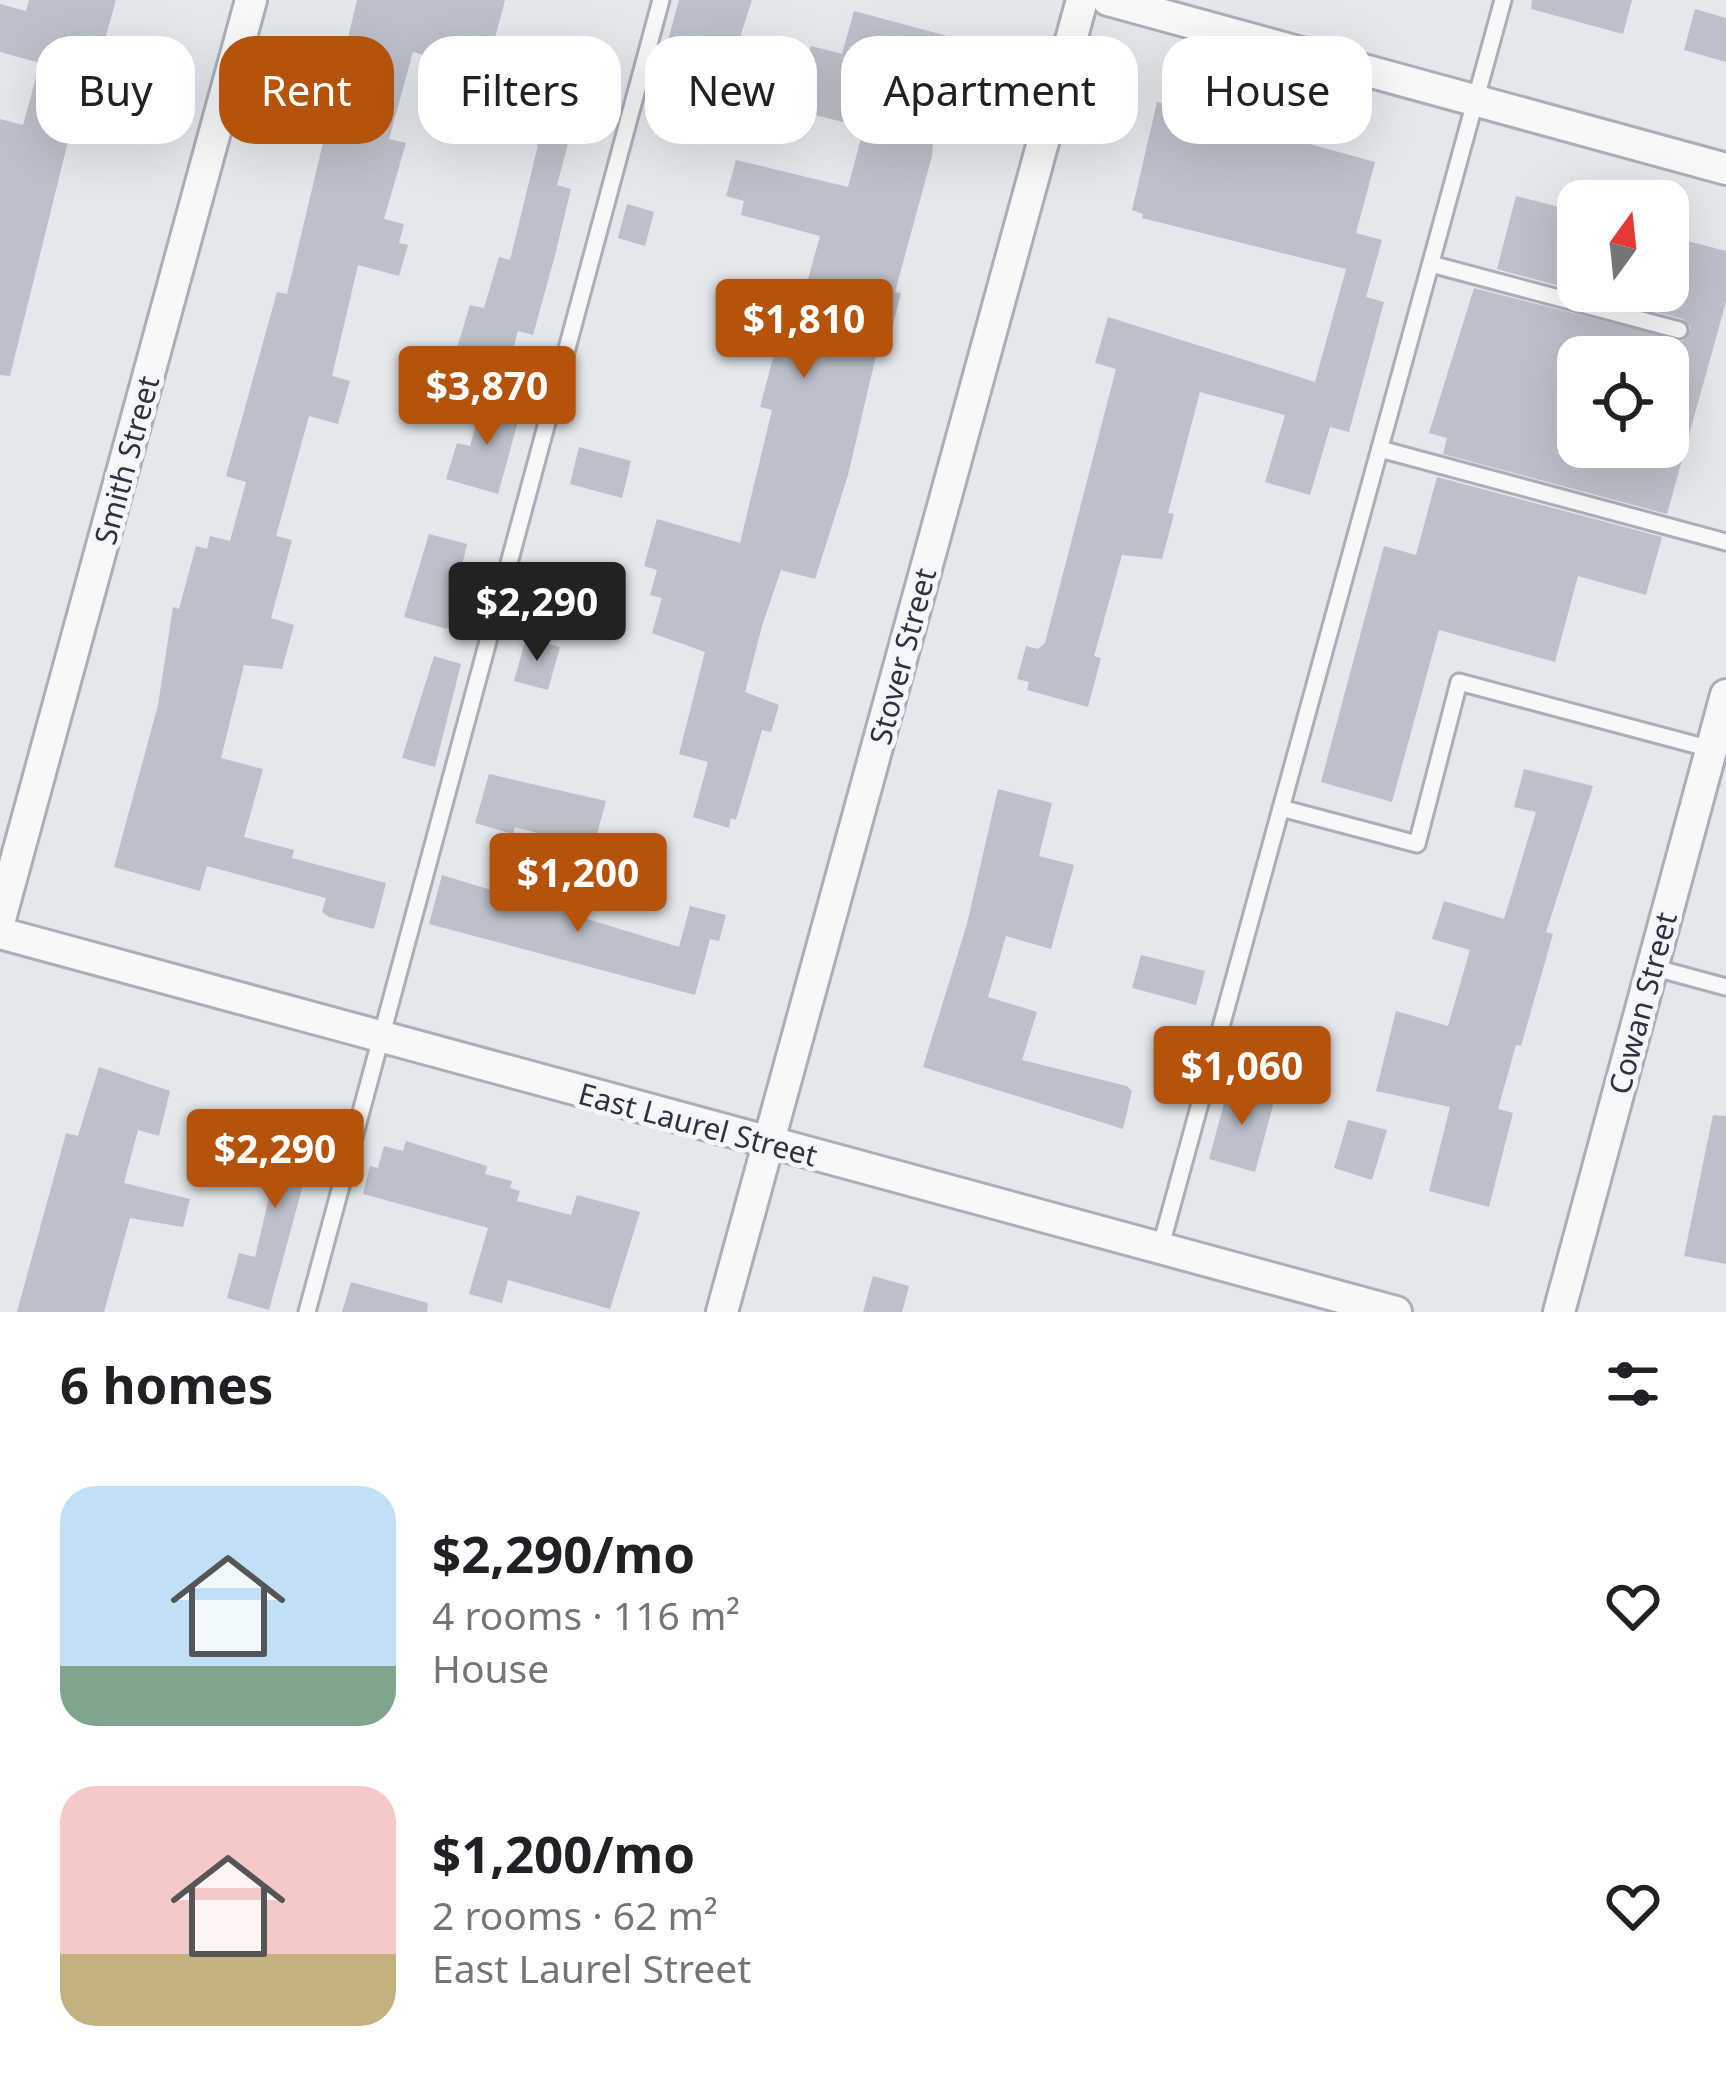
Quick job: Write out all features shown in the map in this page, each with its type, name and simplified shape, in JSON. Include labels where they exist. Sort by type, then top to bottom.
[{"type":"street","name":"Smith Street","points":[[0,919],[251,0]]},
{"type":"street","name":"Stover Street","points":[[722,1312],[1082,0]]},
{"type":"street","points":[[1108,0],[1726,169]]},
{"type":"street","name":"Cowan Street","points":[[1559,1312],[1726,695]]},
{"type":"street","name":"East Laurel Street","points":[[0,933],[1396,1312]]},
{"type":"lane","points":[[307,1312],[661,0]]},
{"type":"lane","points":[[1160,1249],[1503,0]]},
{"type":"lane","points":[[1431,264],[1679,330]]},
{"type":"lane","points":[[1380,449],[1726,542]]},
{"type":"lane","points":[[1281,808],[1418,844],[1459,682],[1711,749]]},
{"type":"lane","points":[[1652,967],[1726,987]]},
{"type":"building","points":[[29,0],[116,0],[106,36],[36,36],[36,62],[0,52],[0,4],[26,11]]},
{"type":"building","points":[[357,0],[505,0],[496,36],[418,36],[418,53],[413,52],[394,121],[394,36],[348,36]]},
{"type":"building","points":[[679,0],[752,0],[740,36],[669,36]]},
{"type":"building","points":[[1532,0],[1632,0],[1623,34],[1531,9]]},
{"type":"building","points":[[1695,9],[1726,18],[1726,62],[1684,50]]},
{"type":"building","points":[[854,11],[948,36],[847,36]]},
{"type":"building","points":[[817,48],[841,54],[841,121],[817,116]]},
{"type":"building","points":[[36,78],[36,144],[67,144],[10,376],[0,375],[0,119],[23,125]]},
{"type":"building","points":[[1157,102],[1162,103],[1162,144],[1310,144],[1375,162],[1356,233],[1382,240],[1366,297],[1384,302],[1349,432],[1330,427],[1310,495],[1265,482],[1285,415],[1200,392],[1168,513],[1174,514],[1162,559],[1122,555],[1094,656],[1101,658],[1088,707],[1027,690],[1029,682],[1017,679],[1026,646],[1038,649],[1045,643],[1116,369],[1095,363],[1108,317],[1315,382],[1346,269],[1142,218],[1143,214],[1132,210]]},
{"type":"building","points":[[406,143],[384,219],[404,224],[399,243],[408,245],[399,276],[358,265],[332,376],[350,381],[338,424],[309,416],[276,536],[292,540],[271,618],[294,625],[282,669],[244,665],[221,758],[263,769],[244,837],[294,850],[292,858],[386,883],[374,929],[329,917],[322,912],[326,898],[207,866],[200,891],[114,867],[158,705],[173,607],[179,609],[196,546],[207,549],[210,536],[230,541],[246,482],[226,476],[277,292],[287,294],[323,144]]},
{"type":"building","points":[[534,144],[568,144],[557,185],[571,189],[533,335],[518,331],[499,398],[463,387],[468,369],[452,364],[470,305],[484,308],[499,257],[510,260],[538,145]]},
{"type":"building","points":[[859,144],[933,144],[895,292],[901,293],[892,328],[883,326],[848,475],[815,579],[781,570],[762,626],[745,692],[779,705],[771,732],[762,730],[736,820],[731,818],[729,828],[693,817],[708,762],[679,754],[705,652],[652,633],[662,598],[650,595],[657,570],[644,566],[657,519],[740,543],[772,410],[760,407],[775,351],[750,344],[751,337],[740,334],[754,296],[800,308],[820,236],[741,215],[744,201],[726,196],[736,160],[848,187]]},
{"type":"building","points":[[1516,196],[1557,207],[1557,285],[1497,269]]},
{"type":"building","points":[[627,204],[654,212],[645,246],[618,238]]},
{"type":"building","points":[[1689,241],[1726,251],[1726,302],[1689,435],[1686,336],[1691,328],[1683,319],[1657,312],[1689,312]]},
{"type":"building","points":[[1474,288],[1663,336],[1557,336],[1557,468],[1680,468],[1667,514],[1443,454],[1447,438],[1429,433]]},
{"type":"building","points":[[484,397],[522,407],[498,494],[446,479],[457,443],[470,446]]},
{"type":"building","points":[[579,447],[631,461],[622,498],[570,484]]},
{"type":"building","points":[[1437,477],[1662,537],[1646,595],[1578,576],[1555,662],[1439,630],[1392,802],[1321,782],[1384,546],[1416,555]]},
{"type":"building","points":[[429,534],[467,544],[447,629],[404,617]]},
{"type":"building","points":[[526,638],[560,647],[548,690],[514,681]]},
{"type":"building","points":[[434,656],[461,664],[435,767],[402,758]]},
{"type":"building","points":[[1524,769],[1593,786],[1546,932],[1553,934],[1521,1046],[1516,1045],[1498,1109],[1513,1113],[1489,1207],[1429,1191],[1450,1107],[1376,1091],[1396,1011],[1448,1026],[1470,950],[1432,939],[1444,901],[1504,919],[1536,812],[1514,807]]},
{"type":"building","points":[[489,774],[606,801],[593,848],[515,827],[513,834],[475,823]]},
{"type":"building","points":[[998,789],[1052,803],[1039,856],[1074,865],[1051,949],[1006,936],[988,997],[1037,1012],[1022,1060],[1127,1086],[1132,1091],[1123,1129],[923,1067],[967,924]]},
{"type":"building","points":[[442,875],[679,947],[690,906],[726,915],[719,941],[710,939],[695,995],[429,924]]},
{"type":"building","points":[[1141,955],[1205,971],[1196,1005],[1132,988]]},
{"type":"building","points":[[99,1067],[170,1091],[159,1136],[138,1130],[124,1183],[190,1199],[183,1227],[130,1218],[104,1312],[17,1312],[66,1133],[78,1136]]},
{"type":"building","points":[[1229,1085],[1275,1098],[1255,1172],[1209,1159]]},
{"type":"building","points":[[1713,1115],[1726,1116],[1726,1264],[1684,1256]]},
{"type":"building","points":[[268,1117],[318,1130],[269,1310],[227,1298],[239,1253],[255,1257],[276,1168],[256,1163]]},
{"type":"building","points":[[1348,1120],[1387,1130],[1372,1180],[1334,1168]]},
{"type":"building","points":[[406,1141],[487,1166],[485,1174],[512,1181],[510,1188],[520,1191],[517,1201],[571,1215],[577,1195],[640,1212],[610,1309],[508,1280],[502,1303],[469,1294],[488,1228],[363,1194],[370,1166],[378,1168],[384,1146],[403,1151]]},
{"type":"building","points":[[873,1276],[909,1286],[902,1312],[863,1312]]},
{"type":"building","points":[[351,1282],[428,1303],[427,1312],[342,1312]]}]
